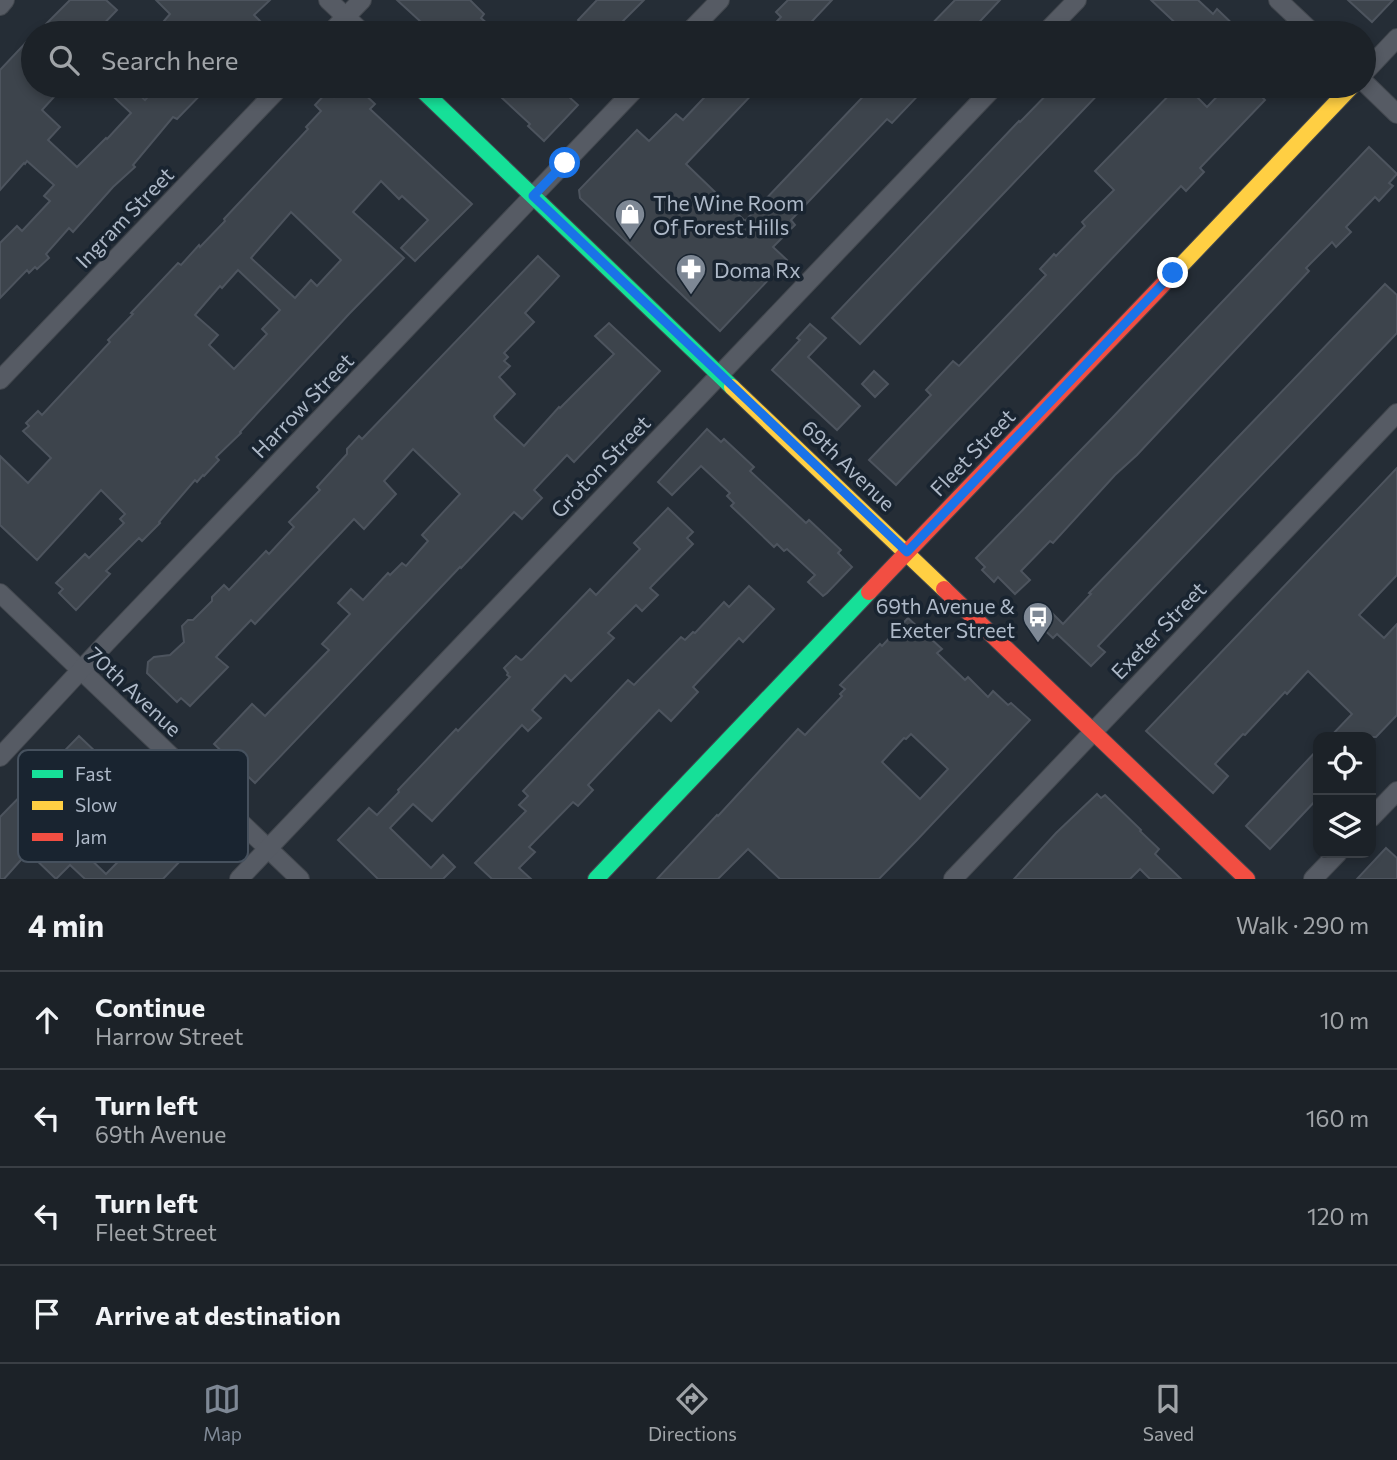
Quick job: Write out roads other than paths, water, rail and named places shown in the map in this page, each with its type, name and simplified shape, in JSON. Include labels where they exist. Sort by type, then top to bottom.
[{"type":"street","points":[[0,6],[5,0]]},
{"type":"street","points":[[328,0],[350,21]]},
{"type":"street","points":[[342,21],[362,0]]},
{"type":"street","points":[[700,21],[720,0]]},
{"type":"street","points":[[1057,21],[1077,0]]},
{"type":"street","points":[[1278,0],[1300,21]]},
{"type":"street","points":[[1376,60],[1397,38]]},
{"type":"street","points":[[1376,94],[1397,114]]},
{"type":"street","name":"Ingram Street","points":[[0,380],[270,98]]},
{"type":"street","name":"69th Avenue","points":[[431,98],[1247,879]]},
{"type":"street","name":"Harrow Street","points":[[0,757],[627,98]]},
{"type":"street","name":"Groton Street","points":[[239,879],[984,98]]},
{"type":"street","name":"Fleet Street","points":[[596,879],[1341,98]]},
{"type":"street","name":"Exeter Street","points":[[953,879],[1397,413]]},
{"type":"street","name":"70th Avenue","points":[[0,593],[164,750]]},
{"type":"street","points":[[1376,813],[1397,791]]},
{"type":"street","name":"70th Avenue","points":[[248,830],[300,879]]},
{"type":"street","points":[[1313,879],[1333,858]]},
{"type":"place","name":"The Wine Room Of Forest Hills","points":[[630,241]]},
{"type":"place","name":"Doma Rx","points":[[691,296]]},
{"type":"place","name":"69th Avenue & Exeter Street","points":[[1038,644]]}]
